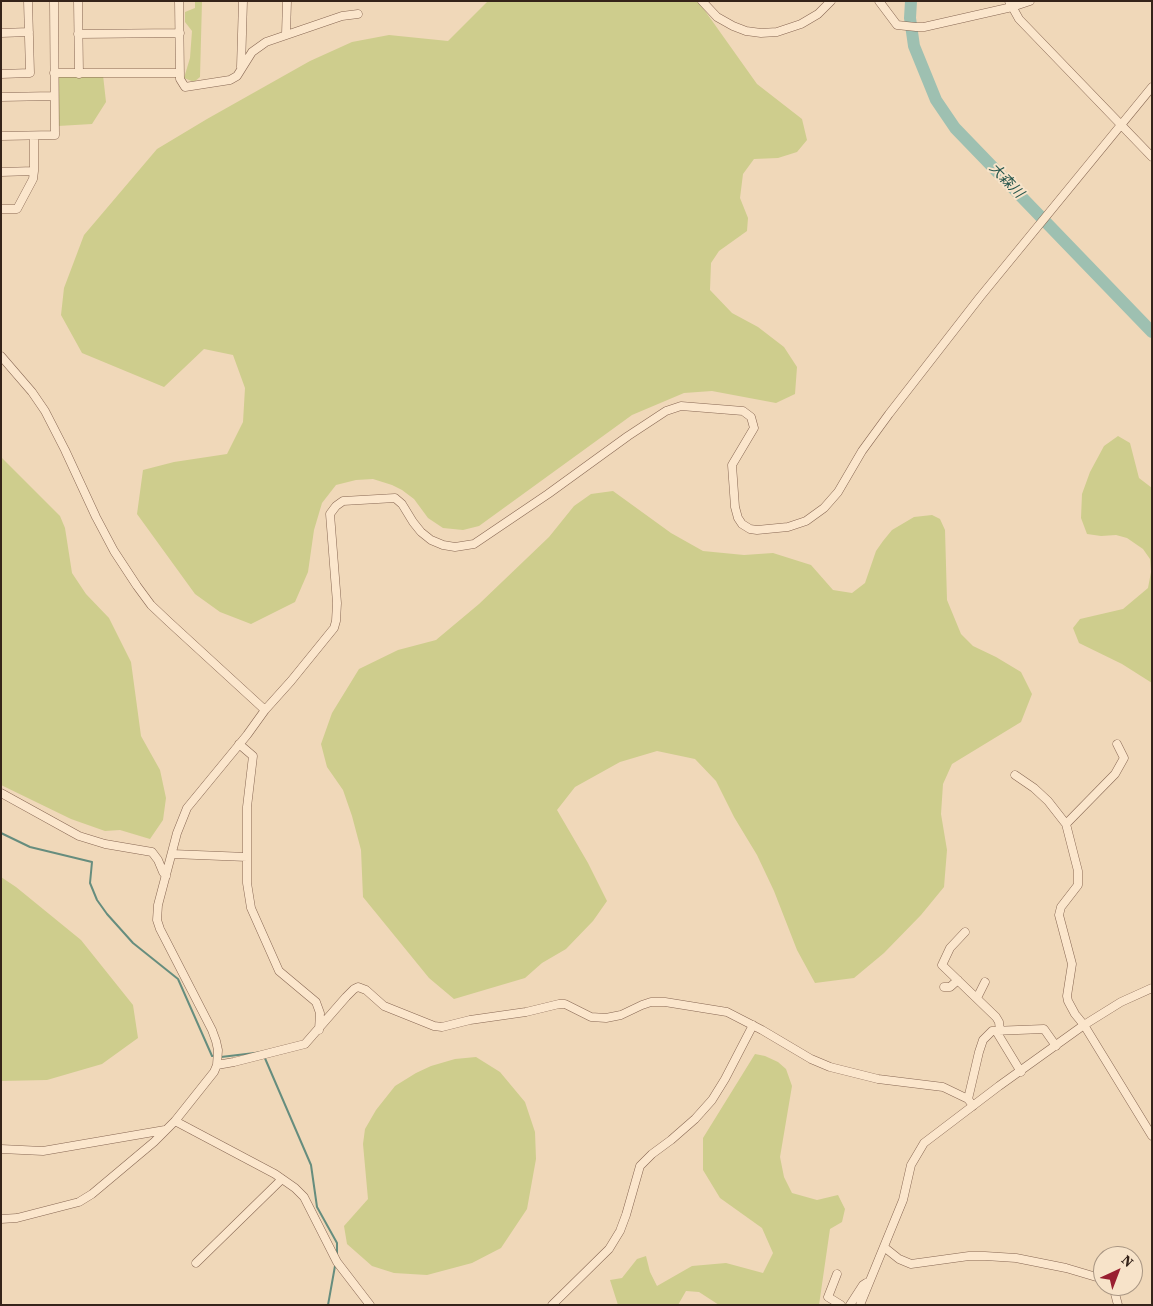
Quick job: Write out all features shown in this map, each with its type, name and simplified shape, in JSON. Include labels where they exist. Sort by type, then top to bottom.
[{"type":"street","points":[[1,74],[30,73],[28,1]]},
{"type":"street","points":[[1,136],[55,136],[54,1]]},
{"type":"street","points":[[78,1],[79,74]]},
{"type":"street","points":[[179,1],[180,73],[181,83],[186,87],[230,80],[237,76],[252,52],[266,42],[342,16],[358,14]]},
{"type":"street","points":[[241,67],[243,1]]},
{"type":"street","points":[[286,34],[287,1]]},
{"type":"street","points":[[702,1],[717,17],[733,26],[746,32],[761,33],[777,32],[802,24],[818,14],[831,1]]},
{"type":"street","points":[[879,1],[897,24],[916,27],[924,27],[1011,4],[1030,1]]},
{"type":"street","points":[[1011,4],[1019,19],[1152,157]]},
{"type":"street","points":[[1,33],[30,32]]},
{"type":"street","points":[[78,34],[180,33]]},
{"type":"street","points":[[54,73],[180,73]]},
{"type":"street","points":[[1,1219],[17,1218],[79,1202],[99,1188],[154,1142],[175,1121],[214,1072],[217,1065],[218,1050],[212,1030],[160,929],[157,920],[158,905],[179,827],[188,808],[265,710],[292,681],[334,628],[337,603],[330,514],[333,509],[342,501],[395,498],[402,504],[421,532],[431,540],[443,545],[465,547],[483,539],[666,411],[681,406],[743,411],[751,417],[753,423],[752,433],[732,465],[735,507],[742,524],[750,529],[757,530],[796,525],[817,514],[838,492],[862,451],[889,414],[980,297],[1152,87]]},
{"type":"street","points":[[1,98],[54,96]]},
{"type":"street","points":[[1,209],[17,209],[33,180],[34,136]]},
{"type":"street","points":[[1,172],[34,171]]},
{"type":"street","points":[[1,356],[32,392],[45,411],[66,450],[100,526],[114,551],[151,605],[265,710]]},
{"type":"street","points":[[239,744],[253,756],[247,807],[247,883],[253,914],[279,972],[316,1002],[320,1013],[319,1030]]},
{"type":"street","points":[[1066,824],[1115,774],[1124,758],[1117,744]]},
{"type":"street","points":[[1015,775],[1034,788],[1048,801],[1066,824],[1078,871],[1078,885],[1061,907],[1059,915],[1072,964],[1067,996],[1068,1001],[1152,1136]]},
{"type":"street","points":[[1,793],[79,836],[105,844],[152,852],[166,876]]},
{"type":"street","points":[[172,854],[247,857]]},
{"type":"street","points":[[965,932],[950,948],[942,965],[996,1017],[999,1022],[998,1031],[1020,1072]]},
{"type":"street","points":[[944,988],[950,987],[958,980]]},
{"type":"street","points":[[977,998],[985,982]]},
{"type":"street","points":[[217,1065],[305,1044],[354,989],[358,987],[366,990],[384,1006],[434,1026],[442,1027],[559,1004],[565,1004],[591,1017],[606,1018],[621,1016],[651,1002],[665,1002],[727,1012],[753,1025],[811,1060],[830,1068],[878,1078],[943,1087],[970,1102]]},
{"type":"street","points":[[860,1305],[903,1200],[911,1165],[924,1143],[970,1102],[1020,1072],[1084,1025],[1121,1002],[1152,988]]},
{"type":"street","points":[[552,1305],[609,1248],[620,1230],[626,1215],[640,1166],[695,1119],[712,1100],[753,1025]]},
{"type":"street","points":[[970,1102],[983,1040],[992,1031],[1044,1029],[1056,1046]]},
{"type":"street","points":[[175,1121],[282,1178],[304,1198],[337,1262],[370,1305]]},
{"type":"street","points":[[1,1149],[43,1151],[165,1130]]},
{"type":"street","points":[[196,1263],[282,1178]]},
{"type":"street","points":[[884,1246],[899,1259],[911,1264],[969,1256],[1016,1258],[1066,1268],[1093,1276]]},
{"type":"street","points":[[837,1274],[828,1298],[841,1305]]},
{"type":"street","points":[[850,1305],[863,1285],[868,1282]]},
{"type":"shaded area","points":[[195,1],[202,1],[200,77],[194,82],[184,78],[190,58],[192,31],[185,22],[185,12],[195,8]]},
{"type":"shaded area","points":[[488,1],[698,1],[757,84],[802,119],[807,140],[797,152],[778,158],[754,159],[743,174],[740,198],[748,218],[747,231],[719,251],[711,263],[710,290],[732,313],[758,327],[784,347],[797,367],[795,394],[776,403],[712,391],[684,393],[632,415],[479,526],[463,530],[443,528],[428,518],[414,499],[392,485],[373,479],[356,480],[336,485],[322,503],[314,530],[308,572],[295,602],[251,624],[220,612],[195,594],[137,514],[143,470],[174,462],[227,454],[243,422],[245,388],[233,355],[204,349],[164,387],[82,353],[61,315],[64,288],[84,235],[157,149],[207,119],[310,61],[352,42],[389,35],[448,41]]},
{"type":"shaded area","points":[[56,74],[103,75],[106,102],[92,124],[58,126]]},
{"type":"shaded area","points":[[1118,436],[1130,443],[1139,478],[1152,488],[1152,683],[1122,664],[1079,643],[1073,628],[1080,619],[1123,609],[1148,588],[1151,572],[1150,559],[1143,549],[1127,538],[1116,535],[1101,536],[1087,534],[1081,518],[1082,494],[1090,472],[1104,446]]},
{"type":"shaded area","points":[[1,457],[60,516],[65,528],[72,573],[86,594],[109,618],[131,662],[141,736],[160,770],[166,798],[163,820],[150,839],[120,830],[105,831],[71,819],[1,785]]},
{"type":"shaded area","points":[[613,491],[671,533],[703,551],[744,555],[773,553],[811,565],[833,590],[852,593],[865,583],[876,551],[892,530],[914,517],[932,515],[940,519],[945,530],[947,600],[961,634],[973,646],[1021,672],[1032,694],[1021,722],[952,764],[943,784],[941,814],[947,850],[944,887],[921,915],[884,953],[854,978],[815,983],[797,950],[774,891],[757,855],[734,817],[716,781],[695,759],[657,751],[620,762],[575,787],[557,810],[588,863],[607,901],[593,921],[566,949],[542,963],[525,978],[454,999],[429,978],[363,897],[361,850],[352,816],[343,790],[327,767],[321,744],[332,713],[359,669],[398,650],[436,640],[479,604],[549,537],[574,506],[591,494]]},
{"type":"shaded area","points":[[1,877],[81,940],[133,1005],[138,1038],[102,1064],[47,1080],[1,1081]]},
{"type":"shaded area","points":[[755,1054],[778,1062],[786,1069],[792,1086],[780,1157],[784,1177],[792,1193],[817,1200],[838,1195],[845,1209],[842,1222],[830,1229],[819,1305],[719,1305],[699,1292],[686,1291],[678,1305],[618,1305],[610,1280],[622,1278],[637,1259],[646,1256],[650,1272],[657,1286],[692,1266],[726,1263],[763,1273],[773,1253],[762,1228],[720,1198],[703,1170],[703,1138]]},
{"type":"shaded area","points":[[476,1057],[500,1072],[525,1102],[535,1132],[536,1159],[527,1209],[501,1248],[472,1263],[427,1275],[394,1273],[372,1266],[347,1244],[344,1226],[368,1199],[363,1144],[365,1129],[376,1110],[395,1086],[431,1066],[455,1059]]},
{"type":"waterway","name":"大森川","points":[[911,1],[910,18],[914,46],[936,100],[955,128],[1152,332]]},
{"type":"waterway","points":[[1,833],[30,847],[92,862],[90,883],[97,900],[133,943],[178,979],[212,1056],[216,1056]]},
{"type":"waterway","points":[[221,1057],[263,1052]]},
{"type":"waterway","points":[[264,1056],[311,1165],[317,1207],[337,1243],[337,1256]]},
{"type":"waterway","points":[[328,1305],[335,1266]]}]
